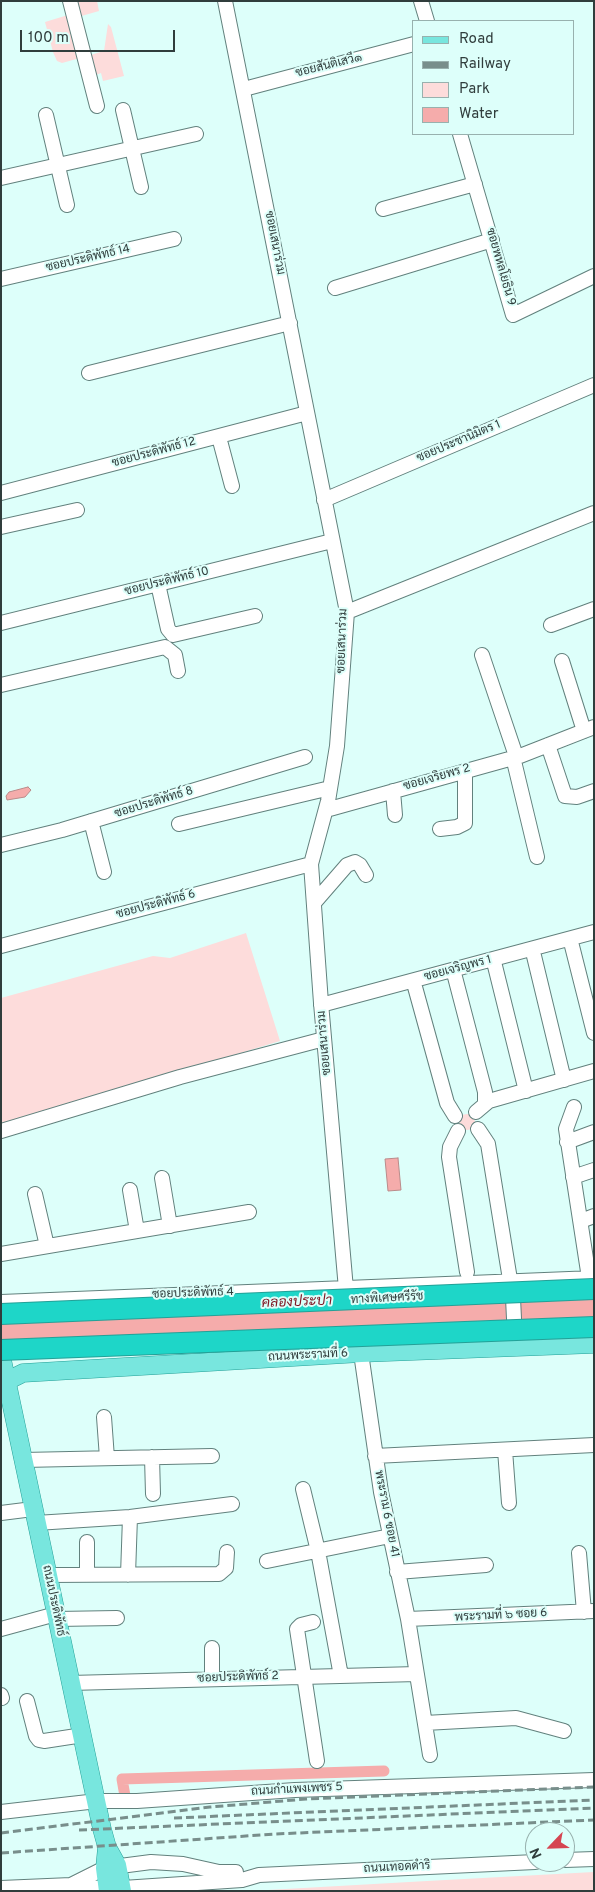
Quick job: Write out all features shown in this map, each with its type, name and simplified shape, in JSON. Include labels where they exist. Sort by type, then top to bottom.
[{"type":"highway","name":"ทางพิเศษศรีรัช","points":[[1,1314],[592,1282]]},
{"type":"highway","points":[[2,1358],[594,1327]]},
{"type":"main road","name":"ถนนพระรามที่ 6","points":[[10,1378],[361,1353],[594,1344]]},
{"type":"main road","points":[[2,1358],[10,1378]]},
{"type":"main road","name":"ถนนประดิพัทธ์","points":[[10,1378],[23,1460],[115,1889]]},
{"type":"street","points":[[70,1],[97,106]]},
{"type":"street","name":"ซอยเสนาร่วม","points":[[225,1],[244,89],[346,612],[337,746],[326,810],[311,864],[321,1005],[346,1288]]},
{"type":"street","points":[[421,1],[427,20]]},
{"type":"street","name":"ซอยสันติเสวี๑","points":[[244,89],[412,45]]},
{"type":"street","points":[[123,110],[141,187]]},
{"type":"street","points":[[46,115],[67,205]]},
{"type":"street","points":[[1,178],[196,134]]},
{"type":"street","name":"ซอยพหลโยธิน 9","points":[[460,135],[513,315],[594,276]]},
{"type":"street","points":[[383,209],[475,184]]},
{"type":"street","name":"ซอยประดิพัทธ์ 14","points":[[1,279],[174,239]]},
{"type":"street","points":[[336,288],[492,240]]},
{"type":"street","points":[[89,373],[290,323]]},
{"type":"street","name":"ซอยประชานิมิตร 1","points":[[324,500],[594,384]]},
{"type":"street","name":"ซอยประดิพัทธ์ 12","points":[[1,493],[307,413]]},
{"type":"street","points":[[218,437],[232,486]]},
{"type":"street","points":[[1,527],[77,510]]},
{"type":"street","points":[[346,612],[594,513]]},
{"type":"street","name":"ซอยประดิพัทธ์ 10","points":[[1,623],[332,541]]},
{"type":"street","points":[[158,584],[168,629],[172,635],[255,616]]},
{"type":"street","points":[[551,625],[594,609]]},
{"type":"street","points":[[1,685],[165,647],[175,655],[178,671]]},
{"type":"street","points":[[482,655],[514,757],[537,857]]},
{"type":"street","points":[[562,661],[589,729]]},
{"type":"street","name":"ซอยเจริยพร 2","points":[[326,810],[514,757],[589,729]]},
{"type":"street","points":[[548,745],[565,796],[577,798],[594,791]]},
{"type":"street","name":"ซอยประดิพัทธ์ 8","points":[[1,845],[91,821],[306,757]]},
{"type":"street","points":[[440,829],[457,827],[465,823],[465,771]]},
{"type":"street","points":[[179,824],[330,788]]},
{"type":"street","points":[[393,791],[395,815]]},
{"type":"street","points":[[91,821],[104,872]]},
{"type":"street","points":[[314,903],[347,865],[355,862],[360,865],[366,875]]},
{"type":"street","name":"ซอยประดิพัทธ์ 6","points":[[1,946],[311,864]]},
{"type":"street","name":"ซอยเจริญพร 1","points":[[321,1005],[594,932]]},
{"type":"street","points":[[572,946],[594,1033]]},
{"type":"street","points":[[534,956],[564,1080]]},
{"type":"street","points":[[495,966],[526,1090]]},
{"type":"street","points":[[415,987],[447,1103],[455,1116],[454,1124],[458,1131],[470,1135],[478,1129],[480,1108],[485,1092],[455,977]]},
{"type":"street","points":[[1,1132],[180,1077],[324,1039]]},
{"type":"street","points":[[455,1116],[466,1109],[480,1108],[526,1090],[594,1071]]},
{"type":"street","points":[[574,1107],[566,1129],[567,1142],[573,1177],[587,1218],[592,1282]]},
{"type":"street","points":[[478,1129],[488,1144],[510,1281],[516,1347]]},
{"type":"street","points":[[458,1131],[450,1147],[449,1157],[466,1272]]},
{"type":"street","points":[[567,1142],[594,1132]]},
{"type":"street","points":[[573,1177],[594,1170]]},
{"type":"street","points":[[162,1178],[170,1226]]},
{"type":"street","points":[[130,1190],[137,1231]]},
{"type":"street","points":[[35,1194],[47,1246]]},
{"type":"street","points":[[1,1254],[249,1212]]},
{"type":"street","name":"ซอยประดิพัทธ์ 4","points":[[1,1302],[510,1281],[592,1282]]},
{"type":"street","name":"พระราม 6 ซอย 41","points":[[361,1353],[375,1456],[408,1620],[412,1674],[425,1723],[430,1755]]},
{"type":"street","points":[[104,1417],[107,1458]]},
{"type":"street","points":[[375,1456],[594,1446]]},
{"type":"street","points":[[505,1450],[509,1503]]},
{"type":"street","points":[[23,1460],[212,1456]]},
{"type":"street","points":[[152,1457],[154,1494]]},
{"type":"street","points":[[303,1489],[318,1552],[341,1676]]},
{"type":"street","points":[[1,1513],[35,1516],[130,1517],[232,1504]]},
{"type":"street","points":[[128,1575],[130,1517]]},
{"type":"street","points":[[267,1561],[390,1536]]},
{"type":"street","points":[[87,1542],[87,1575]]},
{"type":"street","points":[[47,1575],[219,1574],[226,1568],[227,1552]]},
{"type":"street","points":[[579,1553],[589,1611]]},
{"type":"street","points":[[398,1572],[486,1565]]},
{"type":"street","name":"พระรามที่ ๖ ซอย 6","points":[[408,1620],[589,1611]]},
{"type":"street","points":[[1,1629],[57,1617],[117,1618]]},
{"type":"street","points":[[313,1622],[301,1624],[297,1629],[317,1761]]},
{"type":"street","points":[[212,1648],[212,1679]]},
{"type":"street","name":"ซอยประดิพัทธ์ 2","points":[[70,1683],[412,1674]]},
{"type":"street","points":[[27,1701],[36,1736],[39,1740],[44,1742],[83,1736]]},
{"type":"street","points":[[425,1723],[516,1718],[564,1730]]},
{"type":"street","name":"ถนนกำแพงเพชร 5","points":[[1,1812],[97,1801],[137,1801],[295,1790],[594,1780]]},
{"type":"street","points":[[575,1860],[594,1859]]},
{"type":"street","name":"ถนนเทอดดำริ","points":[[71,1885],[111,1866],[166,1862],[201,1869],[259,1876],[525,1863]]},
{"type":"street","name":"ถนนเทอดดำริ","points":[[1,1888],[71,1885],[115,1889],[242,1880],[259,1876]]},
{"type":"green space","points":[[74,1],[97,1],[99,11],[78,17]]},
{"type":"green space","points":[[68,15],[80,58],[62,63],[57,61],[53,52],[45,22]]},
{"type":"green space","points":[[108,24],[111,27],[124,76],[103,81],[101,73],[93,76],[87,56],[104,51]]},
{"type":"green space","points":[[246,933],[280,1041],[1,1126],[1,998],[153,956],[170,958]]},
{"type":"green space","points":[[467,1114],[473,1116],[475,1122],[473,1128],[467,1130],[461,1128],[459,1122],[461,1116]]},
{"type":"green space","points":[[594,1872],[594,1891],[268,1890],[427,1881]]},
{"type":"water","points":[[28,787],[31,790],[25,797],[7,800],[6,796],[9,792]]},
{"type":"water","points":[[398,1158],[401,1190],[388,1191],[385,1159]]},
{"type":"water","points":[[594,1294],[594,1318],[1,1343],[1,1318]]},
{"type":"waterway","points":[[125,1796],[122,1779],[384,1771]]},
{"type":"railway","points":[[1,1833],[210,1807],[306,1799],[594,1787]]},
{"type":"railway","points":[[174,1818],[594,1800]]},
{"type":"railway","points":[[79,1830],[594,1808]]},
{"type":"railway","points":[[1,1853],[275,1834],[594,1820]]},
{"type":"water label","name":"คลองประปา","points":[[297,1303]]}]
